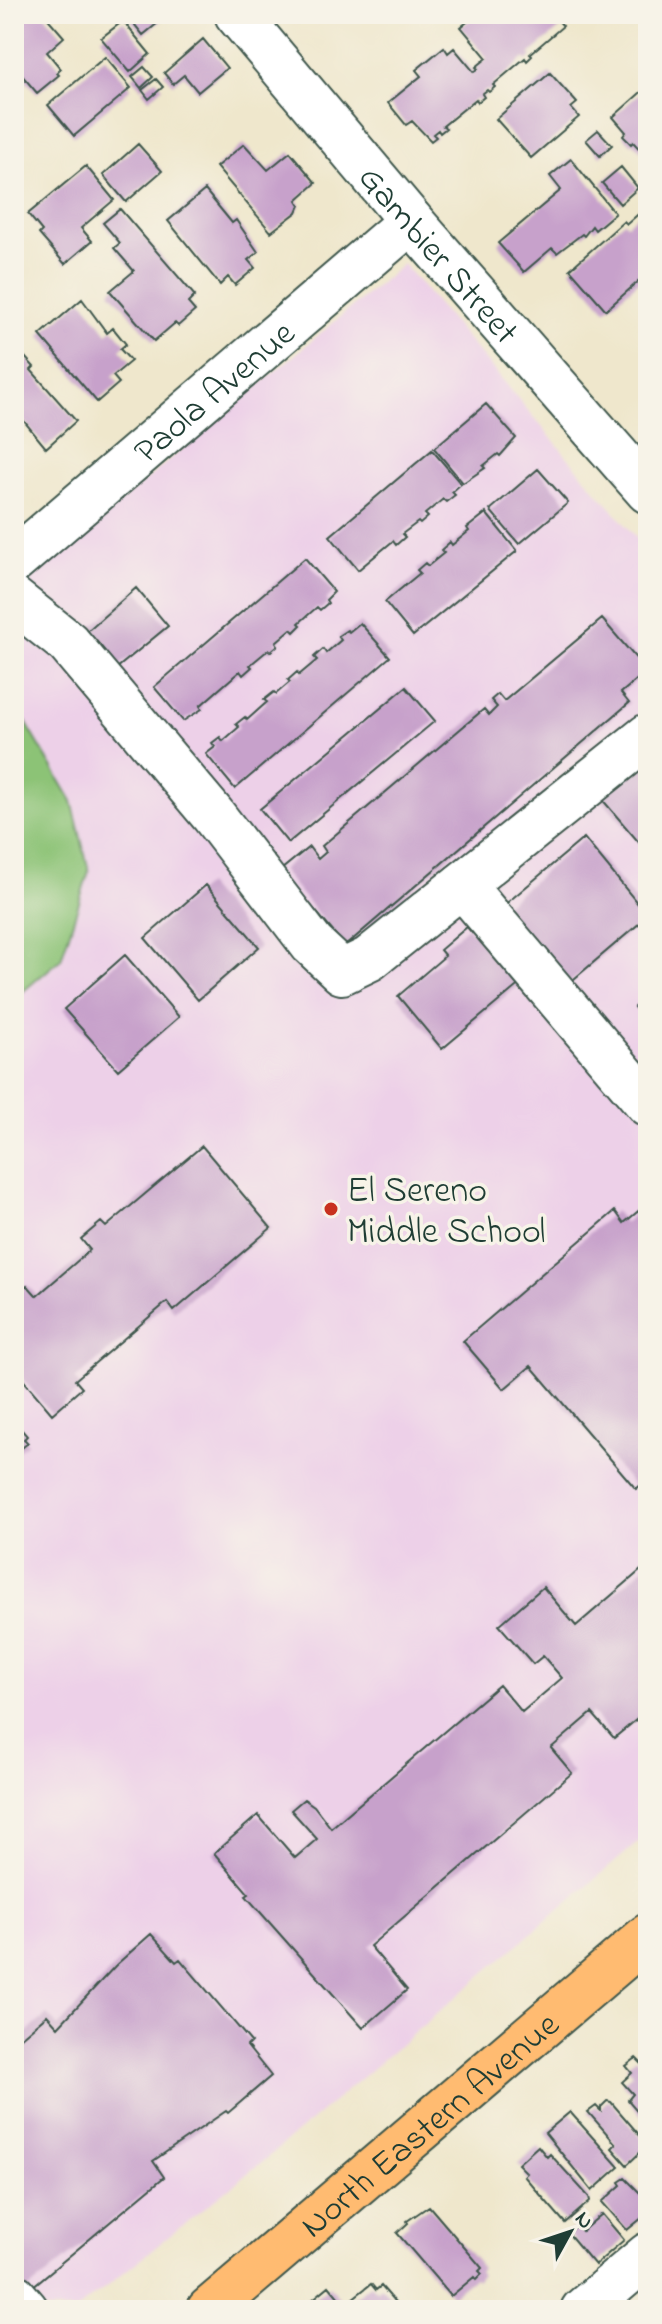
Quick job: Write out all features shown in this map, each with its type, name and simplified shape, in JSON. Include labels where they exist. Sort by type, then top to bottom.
[{"type":"main road","name":"North Eastern Avenue","points":[[209,2310],[648,1936]]},
{"type":"street","name":"Gambier Street","points":[[237,14],[411,221],[648,491]]},
{"type":"street","name":"Paola Avenue","points":[[14,561],[411,221]]},
{"type":"street","points":[[14,600],[68,643],[213,815],[312,944],[342,972],[369,959],[648,736]]},
{"type":"street","points":[[462,885],[648,1104]]},
{"type":"street","points":[[583,2310],[648,2255]]},
{"type":"street","points":[[14,2296],[26,2310]]},
{"type":"shaded area","name":"El Sereno Middle School","points":[[403,264],[648,551],[648,1834],[273,2153],[77,2310],[14,2310],[14,579],[21,585]]},
{"type":"green space","points":[[14,702],[72,801],[89,871],[61,959],[14,999]]},
{"type":"building","points":[[14,14],[44,14],[64,37],[47,52],[61,69],[57,73],[59,75],[37,93],[14,66]]},
{"type":"building","points":[[126,14],[169,14],[143,35]]},
{"type":"building","points":[[477,14],[553,14],[563,26],[530,54],[532,56],[527,61],[525,58],[493,85],[495,87],[482,94],[484,97],[478,102],[476,99],[443,126],[446,128],[440,133],[438,130],[433,134],[436,137],[431,141],[412,121],[406,125],[388,103],[421,76],[416,70],[444,47],[448,53],[454,48],[474,72],[478,69],[476,67],[487,58],[461,27]]},
{"type":"building","points":[[123,21],[150,54],[130,72],[101,38]]},
{"type":"building","points":[[203,39],[227,68],[198,92],[184,75],[173,84],[164,73]]},
{"type":"building","points":[[105,57],[131,88],[74,136],[48,105]]},
{"type":"building","points":[[144,67],[153,77],[141,88],[132,77]]},
{"type":"building","points":[[550,73],[577,103],[571,108],[579,117],[531,158],[496,119]]},
{"type":"building","points":[[156,79],[163,87],[149,99],[142,90]]},
{"type":"building","points":[[648,86],[648,158],[623,136],[626,132],[613,117]]},
{"type":"building","points":[[598,130],[612,145],[600,156],[586,140]]},
{"type":"building","points":[[138,144],[162,171],[126,202],[103,175]]},
{"type":"building","points":[[244,144],[268,170],[290,152],[316,183],[297,200],[300,205],[297,212],[271,232],[216,167]]},
{"type":"building","points":[[571,159],[615,213],[595,230],[592,226],[584,236],[582,234],[557,253],[552,248],[524,272],[498,243],[561,190],[550,176]]},
{"type":"building","points":[[86,166],[114,200],[81,228],[92,241],[65,264],[39,234],[42,231],[28,214]]},
{"type":"building","points":[[621,167],[638,188],[620,204],[602,183]]},
{"type":"building","points":[[205,190],[232,223],[236,220],[258,252],[248,260],[255,268],[235,285],[228,277],[220,285],[168,221]]},
{"type":"building","points":[[120,209],[195,296],[188,303],[195,311],[154,341],[110,291],[134,271],[114,248],[120,243],[103,223]]},
{"type":"building","points":[[643,210],[648,216],[648,273],[606,310],[570,269],[624,221],[627,224]]},
{"type":"building","points":[[82,299],[107,333],[113,328],[126,344],[120,349],[131,361],[113,376],[119,383],[97,402],[40,335]]},
{"type":"building","points":[[14,345],[34,367],[31,370],[76,421],[46,448],[14,409]]},
{"type":"building","points":[[486,404],[516,438],[500,456],[498,454],[483,466],[485,468],[463,483],[434,448]]},
{"type":"building","points":[[432,450],[461,484],[452,492],[455,495],[446,502],[443,499],[425,514],[428,517],[420,524],[418,522],[402,534],[405,537],[396,545],[393,541],[358,570],[330,536]]},
{"type":"building","points":[[538,469],[568,503],[519,544],[490,510]]},
{"type":"building","points":[[486,513],[517,551],[413,636],[385,602],[420,573],[417,570],[425,563],[428,566],[444,553],[441,550],[450,542],[452,545]]},
{"type":"building","points":[[305,558],[334,592],[326,600],[328,603],[320,610],[317,607],[299,623],[301,625],[294,632],[291,629],[276,642],[278,645],[250,665],[252,667],[243,675],[240,671],[200,706],[202,709],[183,721],[154,687]]},
{"type":"building","points":[[136,588],[168,626],[117,668],[86,632]]},
{"type":"building","points":[[602,619],[647,671],[621,693],[629,703],[345,946],[281,870],[309,847],[318,859],[326,852],[322,846],[484,709],[489,715],[497,707],[491,700],[498,694],[504,701]]},
{"type":"building","points":[[360,623],[390,657],[235,789],[206,754],[215,747],[212,743],[220,737],[223,741],[239,727],[236,724],[245,717],[247,720],[267,702],[264,700],[274,692],[276,694],[297,672],[299,675],[317,660],[314,657],[323,649],[326,653],[341,640],[338,636]]},
{"type":"building","points":[[406,687],[435,721],[288,843],[260,809]]},
{"type":"building","points":[[643,762],[648,768],[648,853],[601,798]]},
{"type":"building","points":[[584,838],[648,916],[568,984],[502,907]]},
{"type":"building","points":[[206,885],[259,947],[198,1000],[145,938]]},
{"type":"building","points":[[467,927],[472,933],[477,929],[522,982],[442,1049],[398,996],[445,956],[440,950]]},
{"type":"building","points":[[125,955],[179,1017],[118,1070],[64,1009]]},
{"type":"building","points":[[648,995],[648,1024],[634,1007]]},
{"type":"building","points":[[202,1146],[271,1228],[174,1311],[167,1302],[75,1380],[82,1388],[52,1414],[14,1369],[14,1296],[27,1285],[37,1296],[90,1250],[81,1239],[101,1222],[106,1227]]},
{"type":"building","points":[[648,1203],[648,1479],[636,1489],[531,1366],[504,1389],[463,1341],[615,1211],[624,1223]]},
{"type":"building","points":[[14,1421],[27,1436],[24,1439],[28,1443],[18,1451],[14,1446]]},
{"type":"building","points":[[648,1564],[648,1710],[614,1738],[592,1713],[551,1748],[572,1773],[370,1946],[407,1990],[363,2028],[246,1896],[249,1894],[214,1853],[258,1815],[295,1858],[317,1839],[291,1810],[304,1799],[314,1806],[331,1828],[499,1685],[522,1712],[562,1678],[543,1656],[533,1664],[499,1625],[543,1587],[576,1626]]},
{"type":"building","points":[[151,1934],[176,1962],[180,1959],[251,2042],[247,2046],[271,2076],[228,2113],[226,2111],[153,2161],[164,2177],[26,2292],[14,2277],[14,2043],[47,2015],[58,2027],[116,1965]]},
{"type":"building","points":[[636,2058],[648,2070],[648,2123],[628,2100],[633,2094],[622,2082],[632,2073],[626,2066]]},
{"type":"building","points":[[607,2101],[648,2145],[627,2165],[612,2148],[616,2144],[588,2112],[596,2106],[601,2111]]},
{"type":"building","points":[[570,2112],[619,2167],[592,2191],[545,2133]]},
{"type":"building","points":[[538,2146],[547,2157],[550,2154],[589,2197],[590,2201],[565,2223],[524,2176],[527,2173],[518,2164]]},
{"type":"building","points":[[625,2178],[648,2201],[648,2213],[627,2230],[602,2202]]},
{"type":"building","points":[[429,2206],[482,2268],[479,2271],[482,2274],[476,2280],[474,2277],[451,2296],[397,2233],[407,2221]]},
{"type":"building","points":[[602,2214],[624,2240],[595,2265],[568,2233],[577,2225],[582,2231]]},
{"type":"building","points":[[371,2284],[376,2290],[381,2286],[402,2310],[358,2310],[352,2299]]},
{"type":"building","points":[[329,2286],[349,2310],[300,2310]]},
{"type":"place","name":"El Sereno Middle School","points":[[331,1209]]}]
